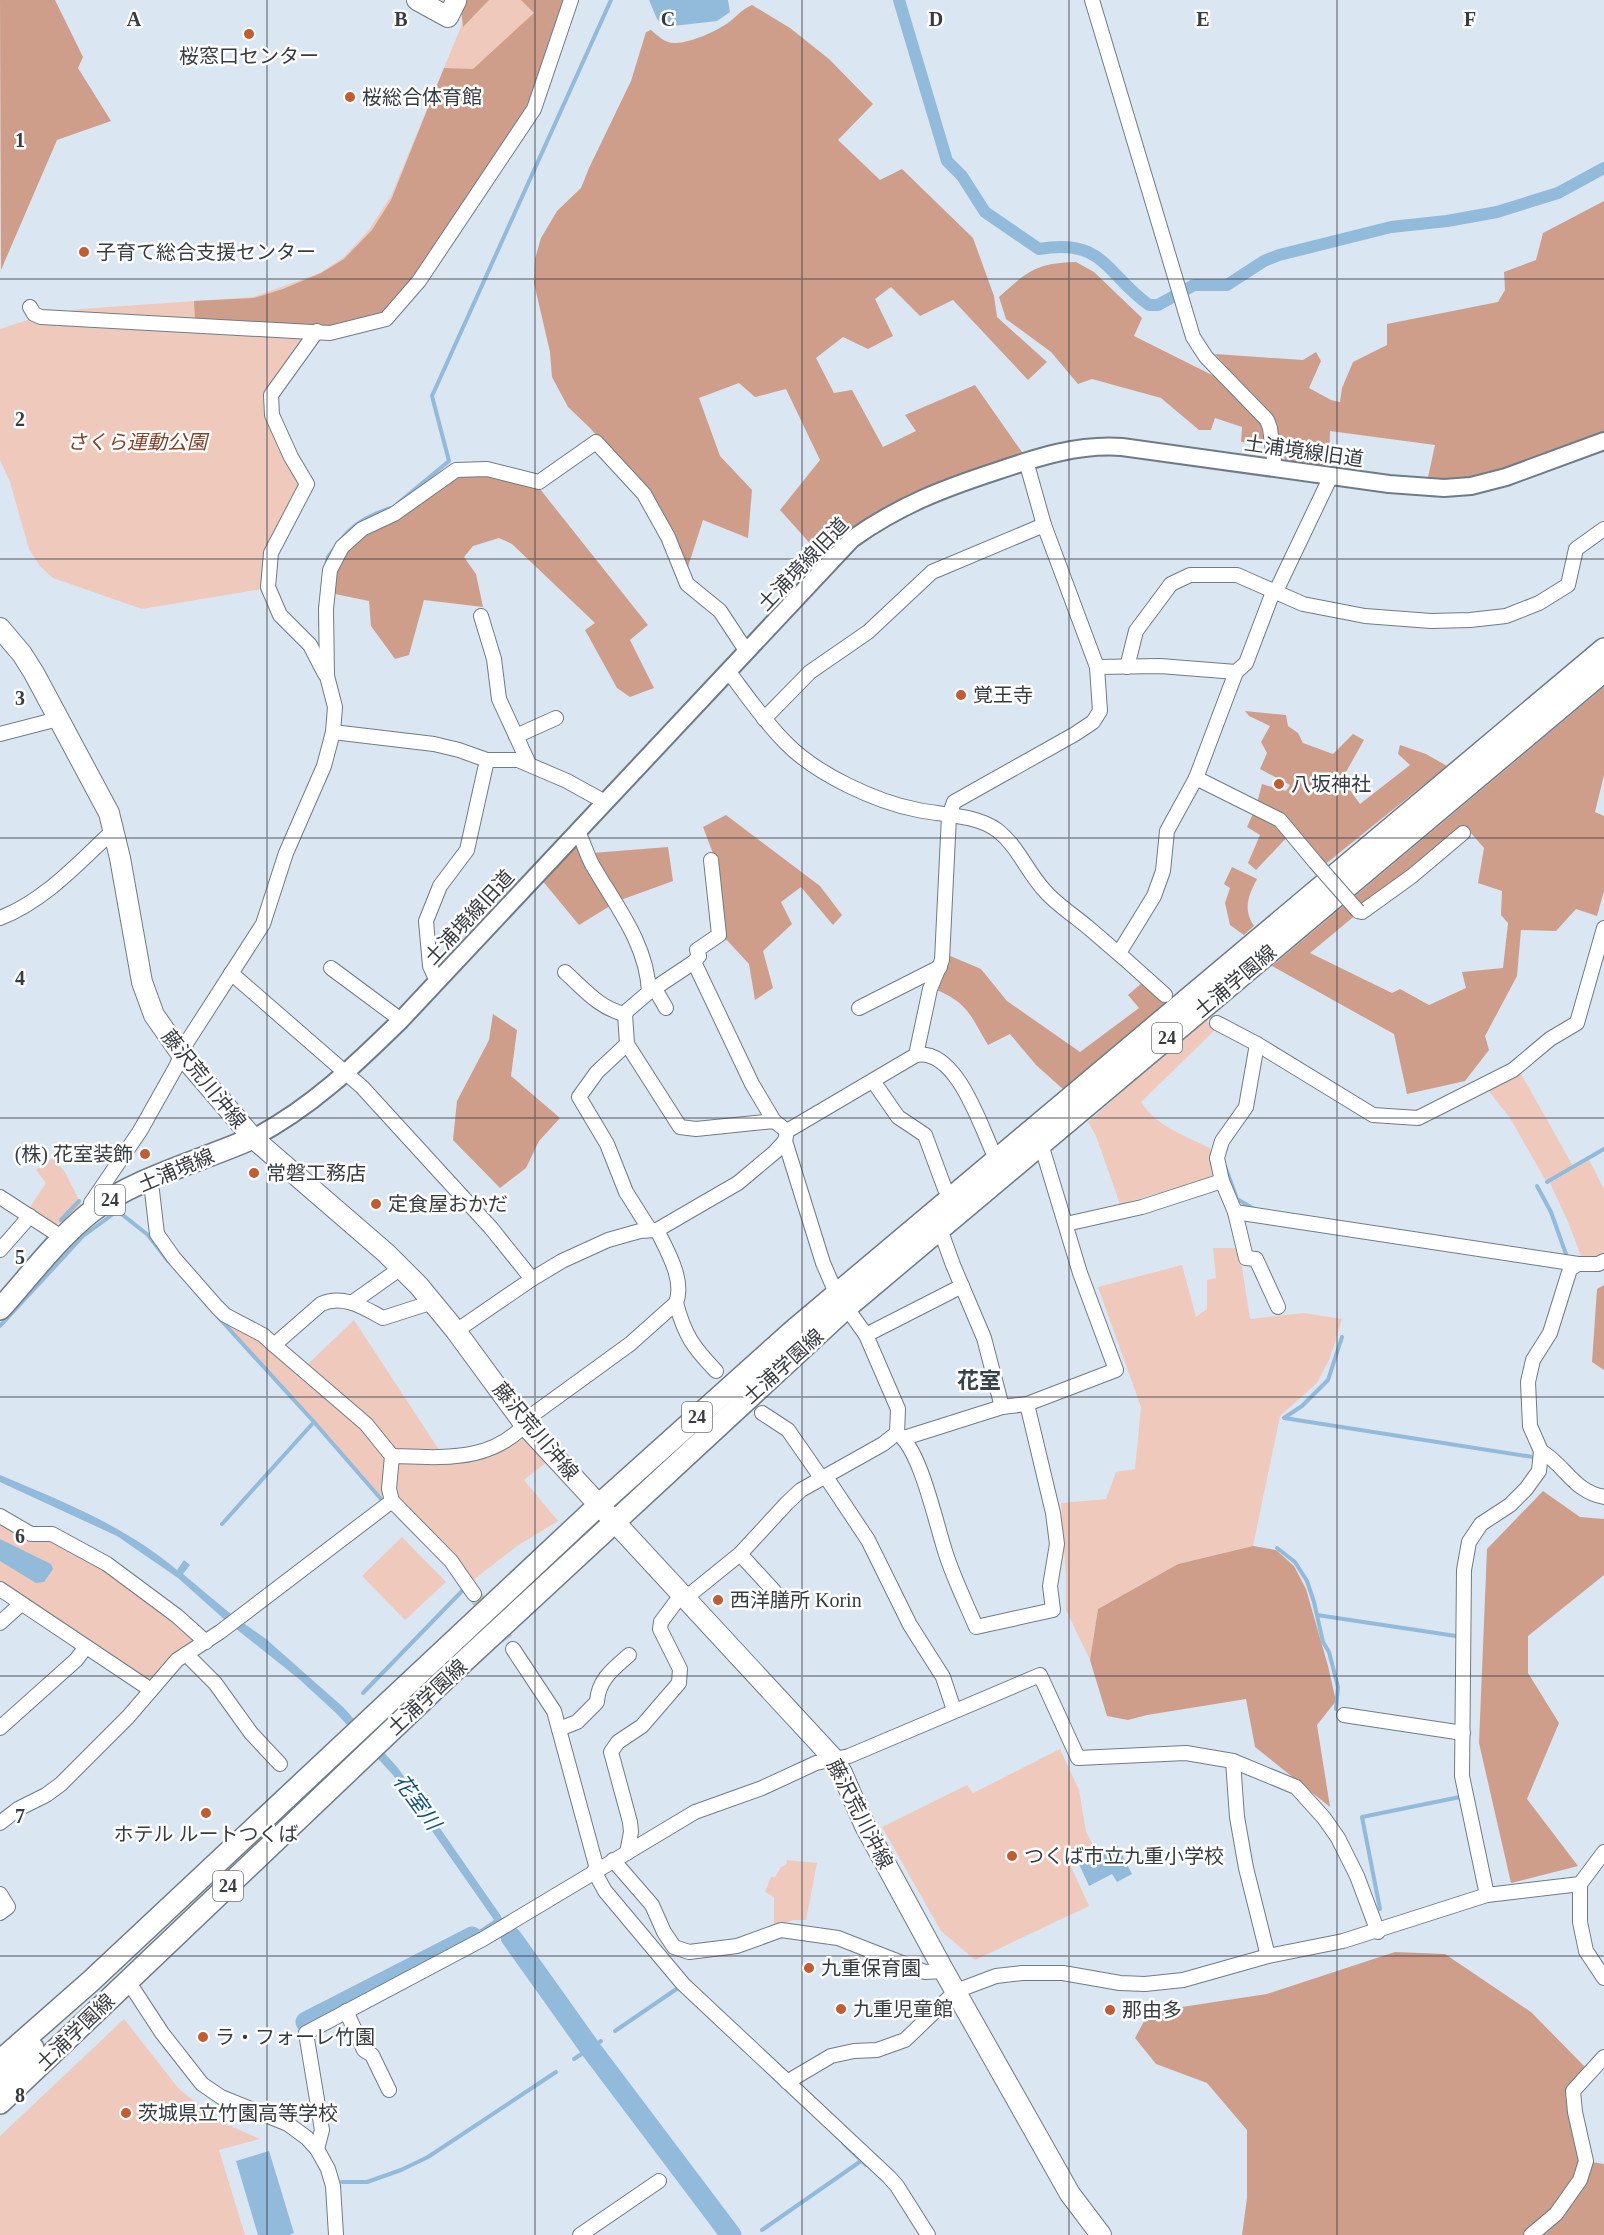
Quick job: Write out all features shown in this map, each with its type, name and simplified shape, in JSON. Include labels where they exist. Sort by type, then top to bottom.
[{"type":"main road","points":[[417,0],[448,17],[455,0]]},
{"type":"main road","name":"藤沢荒川沖線","points":[[0,628],[22,654],[100,794],[114,829],[142,982],[154,1015],[182,1055],[253,1138],[401,1268],[433,1302],[525,1425],[834,1759],[865,1826],[944,1971],[1070,2194],[1101,2235]]},
{"type":"main road","name":"土浦学園線","points":[[1,2074],[71,2009],[81,1989],[599,1505],[842,1300],[940,1229],[1041,1144],[1244,962],[1604,649]]},
{"type":"main road","name":"土浦学園線","points":[[0,2103],[615,1521],[951,1196],[1604,671]]},
{"type":"main road","name":"土浦境線","points":[[0,1310],[63,1238],[92,1211],[148,1180],[253,1138]]},
{"type":"main road","name":"24","points":[[1,2074],[79,2019],[96,2011]]},
{"type":"street","points":[[30,307],[34,314],[41,317],[330,333],[386,319],[419,281],[534,109],[571,0]]},
{"type":"street","points":[[1092,0],[1193,337],[1206,357],[1267,420],[1275,468]]},
{"type":"street","points":[[317,331],[271,395],[272,415],[291,458],[307,484],[271,553],[268,587],[280,615],[310,645],[327,676]]},
{"type":"street","name":"土浦境線旧道","points":[[253,1138],[299,1111],[348,1073],[401,1020],[852,539],[884,516],[938,490],[1026,461],[1073,449],[1105,446],[1433,487],[1471,486],[1540,466],[1604,441]]},
{"type":"street","points":[[92,1211],[91,1203],[140,1131],[187,1042],[262,924],[286,854],[324,766],[333,732],[334,707],[327,676],[326,609],[330,570],[342,547],[362,529],[394,514],[456,470],[487,469],[539,482],[596,442],[644,494],[668,537],[687,584],[720,611],[747,652]]},
{"type":"street","points":[[916,1055],[930,989],[942,960],[949,816],[954,802],[1093,722],[1100,711],[1097,667],[1044,525],[1026,461]]},
{"type":"street","points":[[1119,953],[1154,896],[1163,871],[1167,831],[1196,778],[1236,672],[1246,663],[1273,592],[1278,587],[1331,476]]},
{"type":"street","points":[[764,719],[810,672],[868,632],[932,572],[1044,525]]},
{"type":"street","points":[[1127,667],[1136,631],[1171,584],[1190,575],[1237,575],[1303,604],[1365,616],[1431,621],[1506,616],[1539,603],[1568,585],[1576,549],[1604,529]]},
{"type":"street","points":[[481,616],[494,659],[499,699],[529,764]]},
{"type":"street","points":[[1097,667],[1160,666],[1236,672]]},
{"type":"street","points":[[729,672],[764,719],[787,744],[801,756],[843,782],[868,794],[918,810],[975,821],[995,829],[1011,843],[1045,891],[1165,995]]},
{"type":"street","points":[[516,736],[556,718]]},
{"type":"street","points":[[0,734],[58,719]]},
{"type":"street","points":[[333,732],[434,744],[487,760],[518,760],[567,781],[605,802]]},
{"type":"street","points":[[437,981],[430,966],[426,921],[440,886],[467,850],[487,760]]},
{"type":"street","points":[[1196,778],[1280,820],[1358,911],[1362,912],[1413,876],[1463,833]]},
{"type":"street","points":[[0,918],[48,891],[114,829]]},
{"type":"street","points":[[578,832],[591,864],[620,907],[632,930],[652,991],[666,1008]]},
{"type":"street","points":[[711,860],[719,935],[697,950],[699,956],[694,962],[628,1010],[625,1014],[627,1044],[680,1128],[696,1129],[774,1121]]},
{"type":"street","points":[[1217,1023],[1257,1044],[1373,1115],[1418,1118],[1513,1070],[1550,1039],[1577,1023],[1604,928]]},
{"type":"street","points":[[694,962],[752,1084],[774,1121],[786,1136],[823,1263],[842,1300],[866,1335],[898,1409],[900,1436],[922,1477],[946,1554],[976,1627],[1053,1610],[1050,1586],[1057,1544],[1053,1513],[1027,1404]]},
{"type":"street","points":[[858,1008],[939,967]]},
{"type":"street","points":[[331,968],[401,1020]]},
{"type":"street","points":[[566,972],[602,1005],[612,1011],[625,1014]]},
{"type":"street","points":[[231,973],[348,1073],[491,1228],[532,1279]]},
{"type":"street","points":[[392,1456],[463,1457],[504,1442],[525,1425],[535,1413],[630,1344],[676,1304],[679,1296],[678,1284],[668,1252],[626,1192],[607,1144],[579,1097],[597,1072],[627,1044]]},
{"type":"street","points":[[1257,1044],[1246,1107],[1222,1142],[1217,1158],[1222,1181],[1235,1212],[1246,1258],[1256,1259],[1278,1307]]},
{"type":"street","points":[[456,1331],[562,1261],[608,1240],[654,1230],[738,1183],[786,1136],[916,1055],[927,1053],[933,1056],[963,1084],[992,1150],[998,1158]]},
{"type":"street","points":[[873,1081],[898,1117],[925,1136],[945,1189],[951,1196]]},
{"type":"street","points":[[627,1853],[631,1832],[630,1822],[611,1752],[618,1742],[642,1726],[679,1683],[680,1669],[662,1636],[660,1626],[678,1599],[740,1554],[801,1490],[884,1444],[900,1436],[1002,1407],[1027,1404],[1116,1370],[1080,1273],[1041,1144]]},
{"type":"street","points":[[148,1180],[152,1191],[157,1234],[174,1258],[225,1315],[262,1335],[366,1424],[392,1456],[389,1489],[392,1501],[451,1561],[474,1594]]},
{"type":"street","points":[[1066,1224],[1142,1207],[1222,1181]]},
{"type":"street","points":[[0,1197],[63,1238]]},
{"type":"street","points":[[1235,1212],[1578,1264],[1598,1264],[1604,1261]]},
{"type":"street","points":[[0,1250],[30,1216]]},
{"type":"street","points":[[940,1229],[984,1338],[1002,1407]]},
{"type":"street","points":[[1487,1895],[1462,1776],[1464,1581],[1469,1542],[1481,1524],[1510,1505],[1539,1471],[1541,1451],[1530,1426],[1528,1382],[1533,1360],[1550,1333],[1570,1269],[1578,1264]]},
{"type":"street","points":[[353,1302],[401,1268]]},
{"type":"street","points":[[866,1335],[962,1286]]},
{"type":"street","points":[[274,1345],[321,1304],[334,1300],[353,1302],[384,1318],[433,1302]]},
{"type":"street","points":[[676,1304],[683,1330],[696,1350],[716,1371]]},
{"type":"street","points":[[762,1413],[788,1430],[868,1540],[910,1625],[943,1677],[954,1710]]},
{"type":"street","points":[[1541,1451],[1553,1458],[1582,1489],[1604,1497]]},
{"type":"street","points":[[0,1823],[18,1809],[46,1795],[61,1784],[128,1717],[177,1660],[220,1632],[392,1501]]},
{"type":"street","points":[[0,1516],[31,1534],[52,1534],[107,1564],[177,1616],[206,1642]]},
{"type":"street","points":[[740,1554],[774,1591]]},
{"type":"street","points":[[0,1589],[151,1690]]},
{"type":"street","points":[[0,1623],[21,1604]]},
{"type":"street","points":[[0,1728],[76,1660],[86,1647]]},
{"type":"street","points":[[513,1649],[554,1711],[596,1870],[605,1892],[683,1984],[893,2182],[928,2235]]},
{"type":"street","points":[[186,1654],[215,1683],[251,1733],[280,1764]]},
{"type":"street","points":[[559,1729],[577,1722],[597,1702],[597,1691],[604,1678],[628,1655]]},
{"type":"street","points":[[317,2149],[322,2130],[306,2033],[488,1936],[695,1812],[762,1788],[816,1763],[849,1756],[1040,1675],[1078,1758],[1186,1753],[1233,1761],[1296,1787],[1324,1818],[1338,1838],[1357,1876],[1378,1932]]},
{"type":"street","points":[[1344,1715],[1463,1733]]},
{"type":"street","points":[[1233,1761],[1241,1838],[1268,1956]]},
{"type":"street","points":[[1604,1852],[1580,1884],[1580,1922],[1586,1951],[1604,1978]]},
{"type":"street","points":[[613,1860],[652,1905],[663,1932],[674,1947],[689,1952],[737,1946],[781,1930],[838,1938],[925,1972],[944,1971]]},
{"type":"street","points":[[787,2082],[831,2056],[878,2050],[905,2040],[956,1991],[996,1976],[1022,1973],[1063,1973],[1128,1983],[1173,1981],[1268,1956],[1378,1932],[1487,1895],[1580,1884]]},
{"type":"street","points":[[0,1894],[8,1907],[0,1913]]},
{"type":"street","points":[[128,1981],[162,2033],[202,2084],[221,2097],[288,2124],[307,2138],[317,2149],[328,2169],[333,2186],[336,2235]]},
{"type":"street","points":[[346,2011],[364,2050],[372,2055],[389,2090]]},
{"type":"street","points":[[1531,2235],[1556,2214],[1580,2180],[1586,2161],[1575,2112],[1573,2091],[1604,2057]]},
{"type":"street","points":[[580,2235],[659,2181]]},
{"type":"green space","name":"さくら運動公園","points":[[472,0],[566,0],[536,90],[423,264],[388,312],[317,334],[267,411],[268,424],[301,485],[273,538],[263,565],[262,589],[142,609],[53,578],[40,566],[29,549],[10,482],[0,460],[0,329],[43,315],[80,309],[253,297],[320,273],[344,257],[368,231],[391,196]]},
{"type":"green space","points":[[1204,1019],[1217,1028],[1141,1102],[1163,1124],[1210,1148],[1217,1177],[1120,1204],[1096,1136],[1088,1122]]},
{"type":"green space","points":[[1521,1074],[1573,1166],[1546,1181],[1510,1118],[1488,1090]]},
{"type":"green space","points":[[53,1158],[65,1172],[82,1206],[68,1221],[52,1225],[30,1207],[46,1183],[36,1170]]},
{"type":"green space","points":[[1589,1160],[1604,1189],[1604,1255],[1586,1260],[1581,1256],[1550,1183]]},
{"type":"green space","points":[[1213,1248],[1239,1248],[1250,1319],[1304,1313],[1342,1319],[1330,1358],[1317,1383],[1280,1416],[1253,1546],[1178,1564],[1098,1609],[1090,1660],[1066,1610],[1061,1503],[1106,1499],[1116,1472],[1135,1469],[1141,1407],[1098,1287],[1182,1265],[1196,1317],[1207,1309],[1207,1280],[1216,1278]]},
{"type":"green space","points":[[217,1314],[259,1339],[362,1429],[383,1453],[386,1465],[382,1498],[315,1421]]},
{"type":"green space","points":[[354,1320],[441,1453],[397,1452],[306,1366]]},
{"type":"green space","points":[[522,1435],[547,1462],[524,1480],[558,1521],[517,1546],[472,1581],[395,1496],[398,1463],[466,1461]]},
{"type":"green space","points":[[0,1520],[53,1538],[98,1564],[195,1638],[195,1643],[152,1680],[147,1681],[0,1582]]},
{"type":"green space","points":[[402,1537],[446,1582],[405,1620],[362,1576]]},
{"type":"green space","points":[[1060,1749],[1079,1790],[1086,1832],[1094,1847],[1068,1860],[1089,1906],[975,1960],[941,1931],[882,1827],[967,1785],[973,1793]]},
{"type":"green space","name":"九重保育園","points":[[787,1860],[817,1863],[806,1920],[793,1920],[774,1927],[774,1897],[765,1892],[771,1877],[775,1877],[781,1867],[786,1865]]},
{"type":"green space","name":"茨城県立竹園高等学校","points":[[124,2019],[179,2089],[219,2121],[260,2139],[219,2150],[245,2235],[0,2235],[0,2136]]},
{"type":"shaded area","points":[[0,0],[55,0],[83,57],[78,68],[111,121],[57,140],[1,270]]},
{"type":"shaded area","points":[[460,0],[489,0],[463,27]]},
{"type":"shaded area","points":[[521,0],[564,0],[529,104],[513,131],[393,305],[379,316],[360,322],[314,328],[195,321],[194,301],[254,298],[321,273],[344,259],[372,230],[391,200],[444,68],[473,69],[534,13]]},
{"type":"shaded area","points":[[752,5],[790,28],[829,59],[873,104],[838,140],[880,180],[902,169],[973,238],[994,296],[997,317],[1047,362],[1028,380],[953,300],[920,316],[891,287],[875,299],[893,336],[868,349],[843,337],[816,358],[834,393],[852,390],[883,447],[916,431],[905,415],[975,385],[1024,455],[944,481],[878,513],[824,559],[780,510],[820,460],[786,389],[755,397],[739,383],[699,398],[720,456],[752,490],[748,538],[703,520],[686,573],[646,492],[590,428],[568,407],[552,377],[550,352],[534,283],[535,259],[541,238],[557,211],[581,188],[631,81],[646,32],[651,30],[662,39],[672,43],[683,42],[706,35],[721,27]]},
{"type":"shaded area","points":[[1604,201],[1604,433],[1542,459],[1468,481],[1427,482],[1435,445],[1330,431],[1329,466],[1324,468],[1288,464],[1275,423],[1215,354],[1303,360],[1316,352],[1321,361],[1309,388],[1331,400],[1340,402],[1342,388],[1353,362],[1387,345],[1387,324],[1498,302],[1505,290],[1504,272],[1536,260],[1543,233]]},
{"type":"shaded area","points":[[1076,262],[1094,272],[1142,318],[1134,336],[1228,383],[1261,423],[1265,444],[1241,442],[1242,427],[1215,418],[1211,430],[1199,430],[1161,398],[1092,379],[1078,384],[1051,352],[1006,319],[999,297],[1018,281],[1033,270],[1051,264]]},
{"type":"shaded area","points":[[481,473],[536,484],[648,625],[630,640],[654,688],[630,697],[617,688],[585,630],[595,623],[512,544],[499,538],[473,546],[464,557],[476,574],[483,607],[424,600],[409,655],[395,659],[371,626],[369,601],[330,593],[343,550],[446,478]]},
{"type":"shaded area","points":[[1604,687],[1604,775],[1595,812],[1604,816],[1604,891],[1597,916],[1576,909],[1556,931],[1521,930],[1517,976],[1485,1036],[1489,1050],[1465,1081],[1407,1094],[1394,1034],[1272,966]],"holes":[[[1464,825],[1484,848],[1478,883],[1502,891],[1501,915],[1508,923],[1503,968],[1462,972],[1466,988],[1429,1005],[1400,989],[1392,993],[1310,953]]]},
{"type":"shaded area","points":[[1245,711],[1286,715],[1288,726],[1298,733],[1303,743],[1333,754],[1353,734],[1364,740],[1342,779],[1360,804],[1410,765],[1398,754],[1400,745],[1426,754],[1447,766],[1323,866],[1292,832],[1256,870],[1248,863],[1260,835],[1247,827],[1256,807],[1262,784],[1286,791],[1290,785],[1260,769],[1267,753],[1261,742],[1270,726],[1249,716]]},
{"type":"shaded area","points":[[726,815],[820,886],[842,915],[833,925],[801,887],[781,902],[792,924],[763,951],[773,988],[755,1000],[749,964],[724,937],[714,856],[703,827]]},
{"type":"shaded area","points":[[575,843],[592,853],[668,847],[673,881],[618,901],[579,925],[541,879]]},
{"type":"shaded area","points":[[1232,867],[1257,879],[1248,902],[1249,914],[1254,926],[1244,935],[1230,925],[1225,903],[1230,888],[1224,884]]},
{"type":"shaded area","points":[[948,955],[981,969],[1007,1001],[1080,1052],[1139,1008],[1128,995],[1143,982],[1165,1004],[1064,1090],[1036,1065],[1010,1034],[988,1045],[962,1005],[935,989]]},
{"type":"shaded area","points":[[493,1014],[517,1030],[511,1076],[560,1118],[539,1141],[526,1168],[500,1188],[453,1140],[457,1101],[489,1040]]},
{"type":"shaded area","points":[[1604,1285],[1604,1370],[1592,1362],[1597,1289]]},
{"type":"shaded area","points":[[1543,1491],[1580,1517],[1604,1519],[1604,1575],[1528,1636],[1528,1673],[1559,1723],[1527,1799],[1578,1866],[1511,1883],[1479,1743],[1487,1549]]},
{"type":"shaded area","points":[[1253,1546],[1276,1550],[1294,1566],[1306,1589],[1336,1701],[1317,1725],[1330,1807],[1255,1747],[1246,1699],[1128,1720],[1107,1716],[1090,1660],[1098,1609],[1178,1564]]},
{"type":"shaded area","points":[[1395,1952],[1445,1954],[1531,2012],[1587,2069],[1573,2091],[1586,2161],[1604,2164],[1604,2235],[1242,2235],[1247,2198],[1247,2130],[1207,2083],[1156,2064],[1135,2038],[1149,2012],[1267,1994]]},
{"type":"water","points":[[649,0],[728,0],[730,12],[717,21],[664,27],[657,19]]},
{"type":"water","points":[[0,1475],[114,1527],[157,1554],[177,1570],[184,1560],[190,1565],[183,1574],[232,1615],[266,1639],[343,1707],[398,1768],[530,1956],[523,1962],[496,1924],[474,1939],[473,1934],[494,1920],[492,1917],[393,1775],[337,1714],[299,1679],[225,1620],[178,1578],[117,1536],[0,1482]]},
{"type":"water","points":[[0,1539],[51,1564],[53,1569],[44,1582],[36,1583],[0,1561]]},
{"type":"water","points":[[1117,1845],[1132,1874],[1117,1882],[1112,1874],[1089,1886],[1079,1864]]},
{"type":"water","points":[[269,2151],[294,2233],[289,2235],[258,2235],[236,2161]]},
{"type":"waterway","points":[[397,504],[449,461],[432,396],[611,0]]},
{"type":"waterway","points":[[899,0],[947,161],[962,176],[985,212],[1039,249],[1061,247],[1091,253],[1149,305],[1158,305],[1194,285],[1227,285],[1264,261],[1279,255],[1391,227],[1447,221],[1497,212],[1558,193],[1604,168]]},
{"type":"waterway","points":[[341,540],[363,520],[391,508]]},
{"type":"waterway","points":[[326,566],[328,557],[334,549]]},
{"type":"waterway","points":[[320,606],[320,625]]},
{"type":"waterway","points":[[1547,1182],[1604,1149]]},
{"type":"waterway","points":[[1225,1166],[1237,1199],[1254,1209]]},
{"type":"waterway","points":[[1537,1186],[1551,1212],[1567,1257]]},
{"type":"waterway","points":[[61,1220],[79,1201]]},
{"type":"waterway","points":[[0,1326],[83,1236],[116,1212],[148,1235],[168,1261]]},
{"type":"waterway","points":[[219,1318],[381,1499]]},
{"type":"waterway","points":[[1342,1337],[1328,1380],[1302,1406],[1284,1418],[1533,1457]]},
{"type":"waterway","points":[[222,1524],[314,1422]]},
{"type":"waterway","points":[[1277,1548],[1295,1562],[1307,1581],[1338,1687],[1336,1709]]},
{"type":"waterway","points":[[363,1693],[463,1590]]},
{"type":"waterway","points":[[1317,1615],[1456,1636]]},
{"type":"waterway","points":[[1380,1909],[1362,1817],[1460,1797]]},
{"type":"waterway","points":[[306,2022],[472,1937]]},
{"type":"waterway","name":"花室川","points":[[511,1937],[590,2048],[731,2235]]},
{"type":"waterway","points":[[615,2031],[678,1988],[677,1986]]},
{"type":"waterway","name":"花室川","points":[[574,2059],[601,2041]]},
{"type":"waterway","points":[[342,2182],[367,2182],[428,2157],[556,2072]]},
{"type":"waterway","points":[[843,2143],[866,2165]]},
{"type":"waterway","points":[[762,2230],[861,2161]]},
{"type":"tunnel","points":[[474,1594],[513,1649]]},
{"type":"place","name":"桜窓口センター","points":[[249,34]]},
{"type":"place","name":"桜総合体育館","points":[[350,97]]},
{"type":"place","name":"子育て総合支援センター","points":[[84,252]]},
{"type":"place","name":"覚王寺","points":[[961,695]]},
{"type":"place","name":"八坂神社","points":[[1279,784]]},
{"type":"place","name":"(株) 花室装飾","points":[[145,1154]]},
{"type":"place","name":"常磐工務店","points":[[254,1173]]},
{"type":"place","name":"定食屋おかだ","points":[[376,1204]]},
{"type":"place","name":"西洋膳所 Korin","points":[[718,1600]]},
{"type":"place","name":"ホテル ルートつくば","points":[[206,1813]]},
{"type":"place","name":"つくば市立九重小学校","points":[[1012,1856]]},
{"type":"place","name":"九重保育園","points":[[809,1968]]},
{"type":"place","name":"九重児童館","points":[[841,2009]]},
{"type":"place","name":"那由多","points":[[1110,2010]]},
{"type":"place","name":"ラ・フォーレ竹園","points":[[203,2037]]},
{"type":"place","name":"茨城県立竹園高等学校","points":[[126,2113]]},
{"type":"district","name":"花室","points":[[979,1380]]}]
